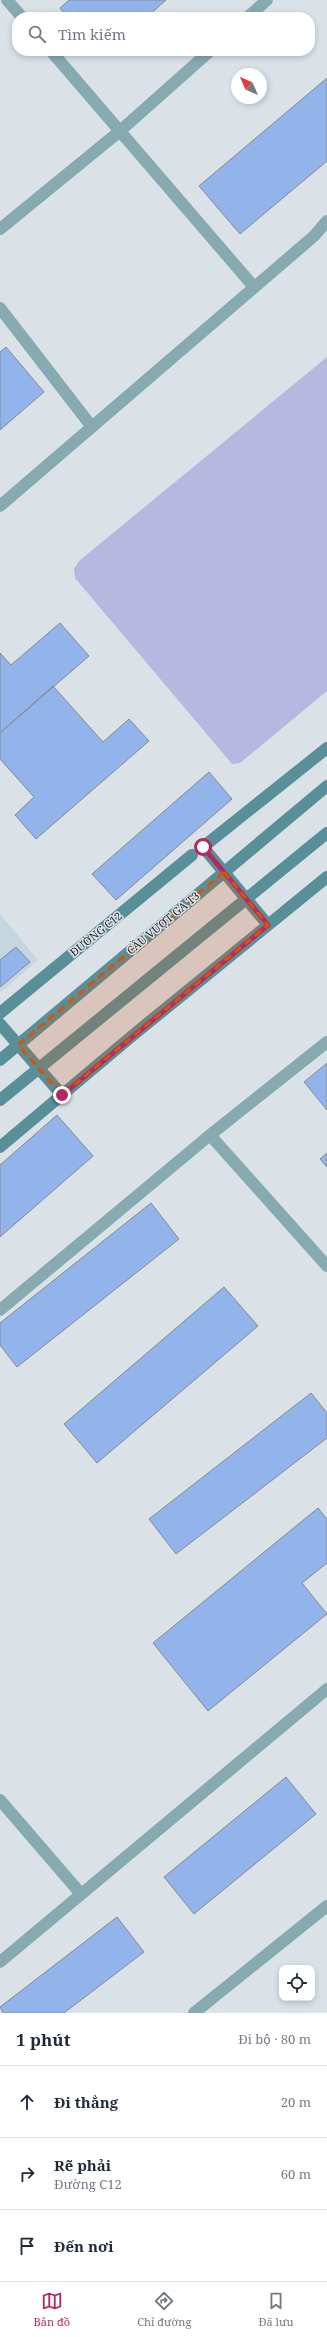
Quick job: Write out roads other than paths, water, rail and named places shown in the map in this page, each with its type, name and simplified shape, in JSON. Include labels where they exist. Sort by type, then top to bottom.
[{"type":"main road","points":[[268,925],[203,847],[327,748]]},
{"type":"main road","name":"CẦU VƯỢT GA T3","points":[[0,1060],[327,786]]},
{"type":"main road","points":[[0,1100],[327,833]]},
{"type":"main road","name":"ĐƯỜNG C12","points":[[0,1013],[192,855]]},
{"type":"main road","points":[[0,1147],[327,877]]},
{"type":"main road","points":[[0,1024],[62,1095]]},
{"type":"street","points":[[7,0],[18,12]]},
{"type":"street","points":[[254,12],[267,0]]},
{"type":"street","points":[[55,56],[254,287]]},
{"type":"street","points":[[0,229],[120,131],[204,56]]},
{"type":"street","points":[[0,506],[314,236],[327,221]]},
{"type":"street","points":[[0,308],[92,427]]},
{"type":"street","points":[[0,1310],[210,1135],[327,1042]]},
{"type":"street","points":[[210,1135],[327,1266]]},
{"type":"street","points":[[0,1962],[327,1689]]},
{"type":"street","points":[[0,1800],[81,1894]]},
{"type":"street","points":[[194,2013],[327,1906]]}]
